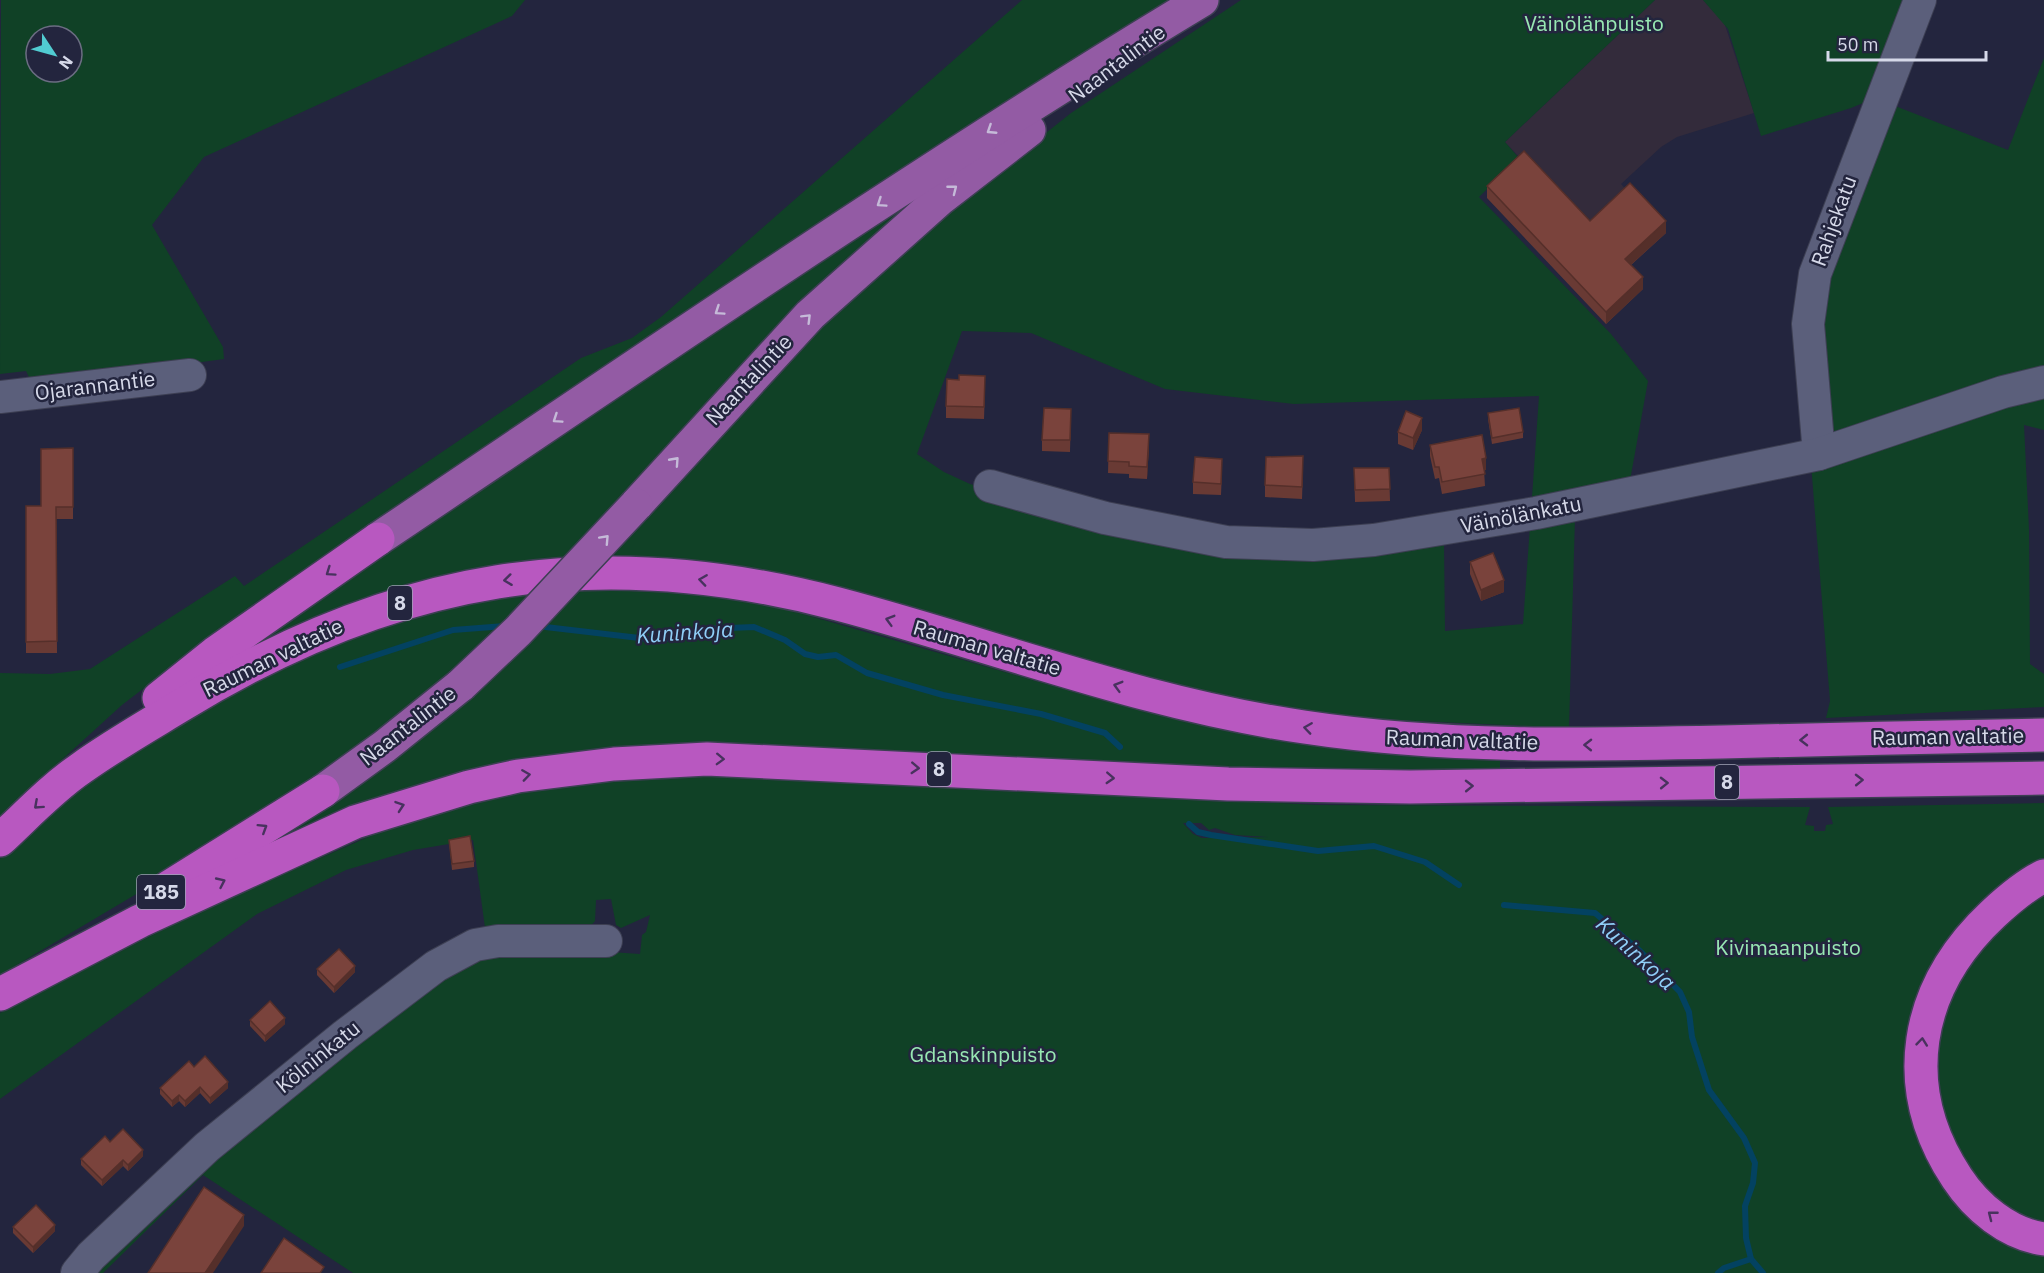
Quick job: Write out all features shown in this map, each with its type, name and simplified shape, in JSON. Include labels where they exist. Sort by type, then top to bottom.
[{"type":"highway","name":"185","points":[[77,771],[147,708],[215,653],[378,539]]},
{"type":"highway","name":"Rauman valtatie","points":[[0,840],[77,771],[236,672],[287,646],[354,618],[415,599],[485,582],[540,576],[626,572],[760,588],[835,603],[1141,693],[1233,715],[1366,736],[1451,742],[1599,745],[2044,735]]},
{"type":"highway","name":"Rauman valtatie","points":[[0,994],[150,916],[355,822],[469,787],[518,776],[614,764],[707,759],[1228,784],[1410,787],[2044,778]]},
{"type":"highway","name":"185","points":[[0,994],[323,791]]},
{"type":"highway","points":[[2044,876],[2005,904],[1962,947],[1942,980],[1924,1026],[1921,1079],[1924,1107],[1932,1132],[1963,1188],[1993,1217],[2019,1232],[2044,1239]]},
{"type":"main road","name":"Naantalintie","points":[[323,791],[385,746],[461,685],[518,631],[781,345],[883,248],[997,153],[1202,0]]},
{"type":"main road","name":"Naantalintie","points":[[378,539],[930,170],[1067,81],[1202,0]]},
{"type":"street","name":"Rahjekatu","points":[[1819,454],[1808,324],[1815,274],[1920,0]]},
{"type":"street","name":"Ojarannantie","points":[[0,397],[190,375]]},
{"type":"street","name":"Väinölänkatu","points":[[990,486],[1105,518],[1226,542],[1313,545],[1431,532],[1819,454],[2003,392],[2044,382]]},
{"type":"street","name":"Kölninkatu","points":[[77,1273],[91,1256],[207,1148],[345,1035],[436,966],[475,945],[498,941],[606,941]]},
{"type":"shaded area","points":[[1655,0],[1703,0],[1724,22],[1754,113],[1677,137],[1661,147],[1621,184],[1666,232],[1625,270],[1505,142]]},
{"type":"green space","points":[[1,0],[525,0],[512,16],[204,157],[152,225],[223,347],[224,359],[33,385],[26,371],[0,374]]},
{"type":"green space","points":[[1022,0],[1169,0],[641,344],[256,602],[122,705],[0,816],[0,673],[50,674],[90,669],[235,576],[244,586],[581,358],[632,338],[661,317]]},
{"type":"green space","points":[[1241,0],[1655,0],[1505,142],[1519,158],[1479,197],[1611,334],[1648,381],[1629,486],[1532,497],[1539,396],[1294,404],[1165,389],[1031,333],[962,331],[917,454],[944,472],[970,484],[1165,538],[1444,544],[1445,631],[1523,624],[1530,526],[1575,517],[1569,728],[1350,718],[1241,704],[611,559],[645,512],[819,328],[964,198],[1071,113]]},
{"type":"green space","name":"Väinölänpuisto","points":[[1703,0],[1909,0],[1875,98],[1851,108],[1761,136],[1728,29]]},
{"type":"green space","points":[[2044,58],[2044,368],[1834,436],[1825,416],[1816,318],[1890,104],[2008,150]]},
{"type":"green space","points":[[935,185],[568,559],[224,664],[284,614]]},
{"type":"green space","points":[[2044,390],[2044,430],[2024,425],[2029,529],[2030,664],[2044,674],[2044,707],[1826,718],[1830,701],[1811,464]]},
{"type":"green space","points":[[546,583],[401,717],[256,823],[0,975],[0,859],[47,814],[136,745],[340,634]]},
{"type":"green space","points":[[624,584],[758,601],[1099,699],[1223,726],[1416,756],[1500,761],[1500,774],[1246,772],[725,743],[655,746],[550,755],[448,775],[384,796],[281,840],[277,835],[572,591]]},
{"type":"green space","name":"Gdanskinpuisto","points":[[694,774],[1318,805],[1810,807],[1805,825],[1814,826],[1814,831],[1825,831],[1826,825],[1833,824],[1828,807],[2044,803],[2044,865],[1954,942],[1923,1136],[2044,1249],[2044,1273],[353,1273],[203,1175],[103,1273],[91,1273],[175,1189],[446,965],[551,948],[640,954],[642,935],[646,932],[650,915],[621,928],[616,925],[611,899],[596,900],[595,921],[584,933],[486,935],[473,840],[413,850],[346,870],[257,914],[0,1099],[0,1013],[199,911],[384,830],[509,793],[591,781]],"holes":[[[1183,823],[1201,823],[1209,830],[1215,828],[1235,835],[1268,837],[1202,838],[1193,834]]]},
{"type":"green space","points":[[2044,891],[2044,1226],[2001,1207],[1967,1173],[1935,1096],[1933,1061],[1949,994],[1979,947]]},
{"type":"building","points":[[1524,151],[1590,221],[1630,183],[1666,221],[1625,259],[1643,277],[1606,312],[1487,186]]},
{"type":"building","points":[[959,375],[985,376],[984,407],[946,406],[947,379],[959,380]]},
{"type":"building","points":[[1044,408],[1071,409],[1070,440],[1042,440]]},
{"type":"building","points":[[1519,408],[1523,432],[1492,438],[1488,413]]},
{"type":"building","points":[[1406,411],[1422,418],[1413,438],[1398,432]]},
{"type":"building","points":[[1109,433],[1149,434],[1147,467],[1129,466],[1129,462],[1108,461]]},
{"type":"building","points":[[1482,435],[1486,458],[1482,459],[1485,474],[1442,482],[1439,467],[1435,467],[1430,445]]},
{"type":"building","points":[[73,448],[73,507],[56,507],[57,641],[26,642],[26,506],[41,506],[41,449]]},
{"type":"building","points":[[1303,456],[1302,487],[1265,485],[1266,457]]},
{"type":"building","points":[[1195,457],[1222,459],[1221,484],[1193,482]]},
{"type":"building","points":[[1354,468],[1389,468],[1390,489],[1355,490]]},
{"type":"building","points":[[1493,553],[1504,580],[1481,590],[1470,562]]},
{"type":"building","points":[[470,836],[474,861],[452,864],[449,840]]},
{"type":"building","points":[[339,949],[355,966],[334,987],[317,969]]},
{"type":"building","points":[[270,1001],[285,1018],[265,1036],[250,1020]]},
{"type":"building","points":[[205,1056],[228,1082],[210,1098],[200,1087],[185,1101],[179,1095],[172,1101],[160,1088],[189,1061],[194,1067]]},
{"type":"building","points":[[123,1129],[143,1150],[128,1165],[123,1160],[102,1180],[81,1159],[105,1136],[110,1142]]},
{"type":"building","points":[[204,1187],[244,1215],[205,1273],[148,1273]]},
{"type":"building","points":[[36,1205],[55,1225],[33,1247],[13,1227]]},
{"type":"building","points":[[284,1238],[324,1267],[320,1273],[261,1273]]},
{"type":"waterway","name":"Kuninkoja","points":[[340,667],[453,630],[505,626]]},
{"type":"waterway","name":"Kuninkoja","points":[[537,626],[648,639],[665,639],[703,629],[754,627],[785,640],[805,654],[818,657],[836,655],[867,673],[943,695],[1041,714],[1105,733],[1120,747]]},
{"type":"waterway","name":"Kuninkoja","points":[[1189,824],[1198,832],[1211,835],[1318,851],[1374,846],[1425,862],[1459,885]]},
{"type":"waterway","name":"Kuninkoja","points":[[1504,905],[1595,913],[1640,951],[1680,992],[1689,1012],[1692,1037],[1709,1090],[1744,1138],[1755,1163],[1753,1183],[1745,1206],[1746,1238],[1751,1259],[1763,1273]]},
{"type":"waterway","points":[[1718,1273],[1724,1268],[1751,1259]]},
{"type":"park label","name":"Kivimaanpuisto","points":[[1788,948]]}]
